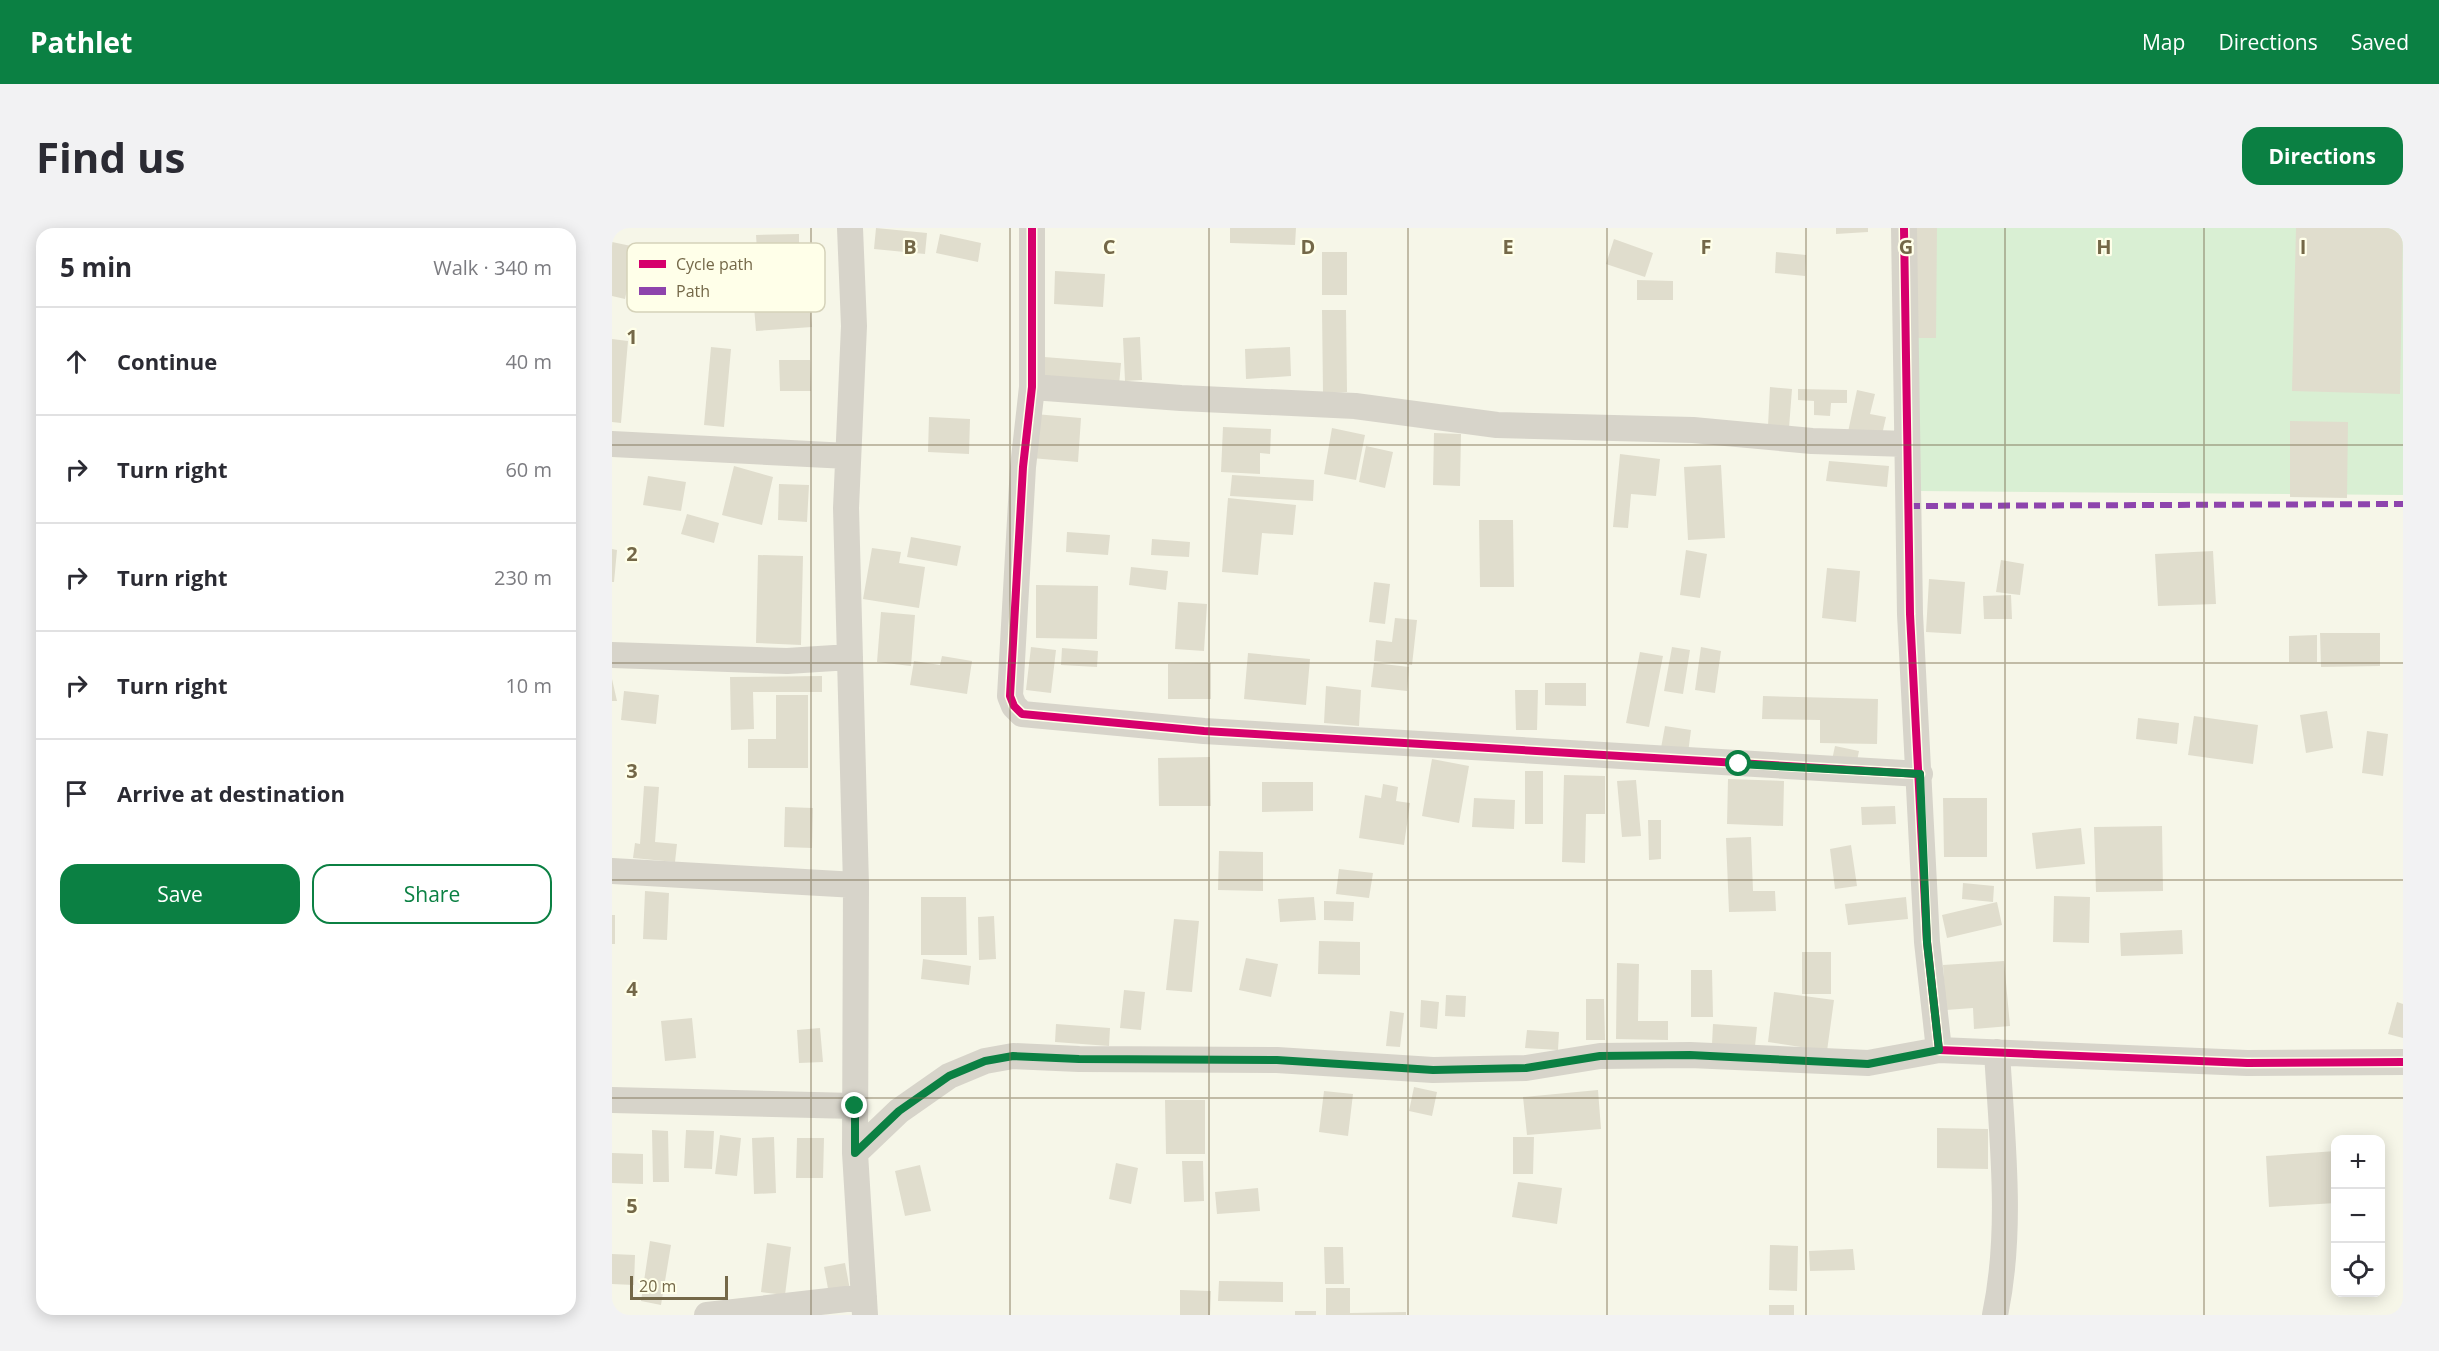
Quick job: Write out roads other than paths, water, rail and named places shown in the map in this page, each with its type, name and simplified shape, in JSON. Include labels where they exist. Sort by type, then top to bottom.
[{"type":"street","points":[[706,1315],[865,1306],[855,1153],[856,885],[846,508],[854,326],[850,228]]},
{"type":"street","points":[[1032,228],[1032,387],[1023,467],[1010,696],[1014,706],[1022,714],[1204,731],[1920,774]]},
{"type":"street","points":[[1904,228],[1910,614],[1927,942],[1939,1050]]},
{"type":"street","points":[[1032,387],[1181,398],[1355,406],[1497,425],[1694,430],[1812,441],[1906,444]]},
{"type":"street","points":[[612,444],[848,456]]},
{"type":"street","points":[[612,655],[786,661],[850,657]]},
{"type":"street","points":[[612,871],[856,885]]},
{"type":"street","points":[[855,1153],[899,1111],[949,1076],[985,1061],[1013,1056],[1079,1059],[1277,1060],[1433,1070],[1526,1068],[1600,1056],[1690,1055],[1868,1064],[1939,1050],[2247,1063],[2403,1062]]},
{"type":"street","points":[[1995,1315],[2002,1281],[2005,1222],[1997,1052]]},
{"type":"street","points":[[612,1100],[855,1106]]}]
